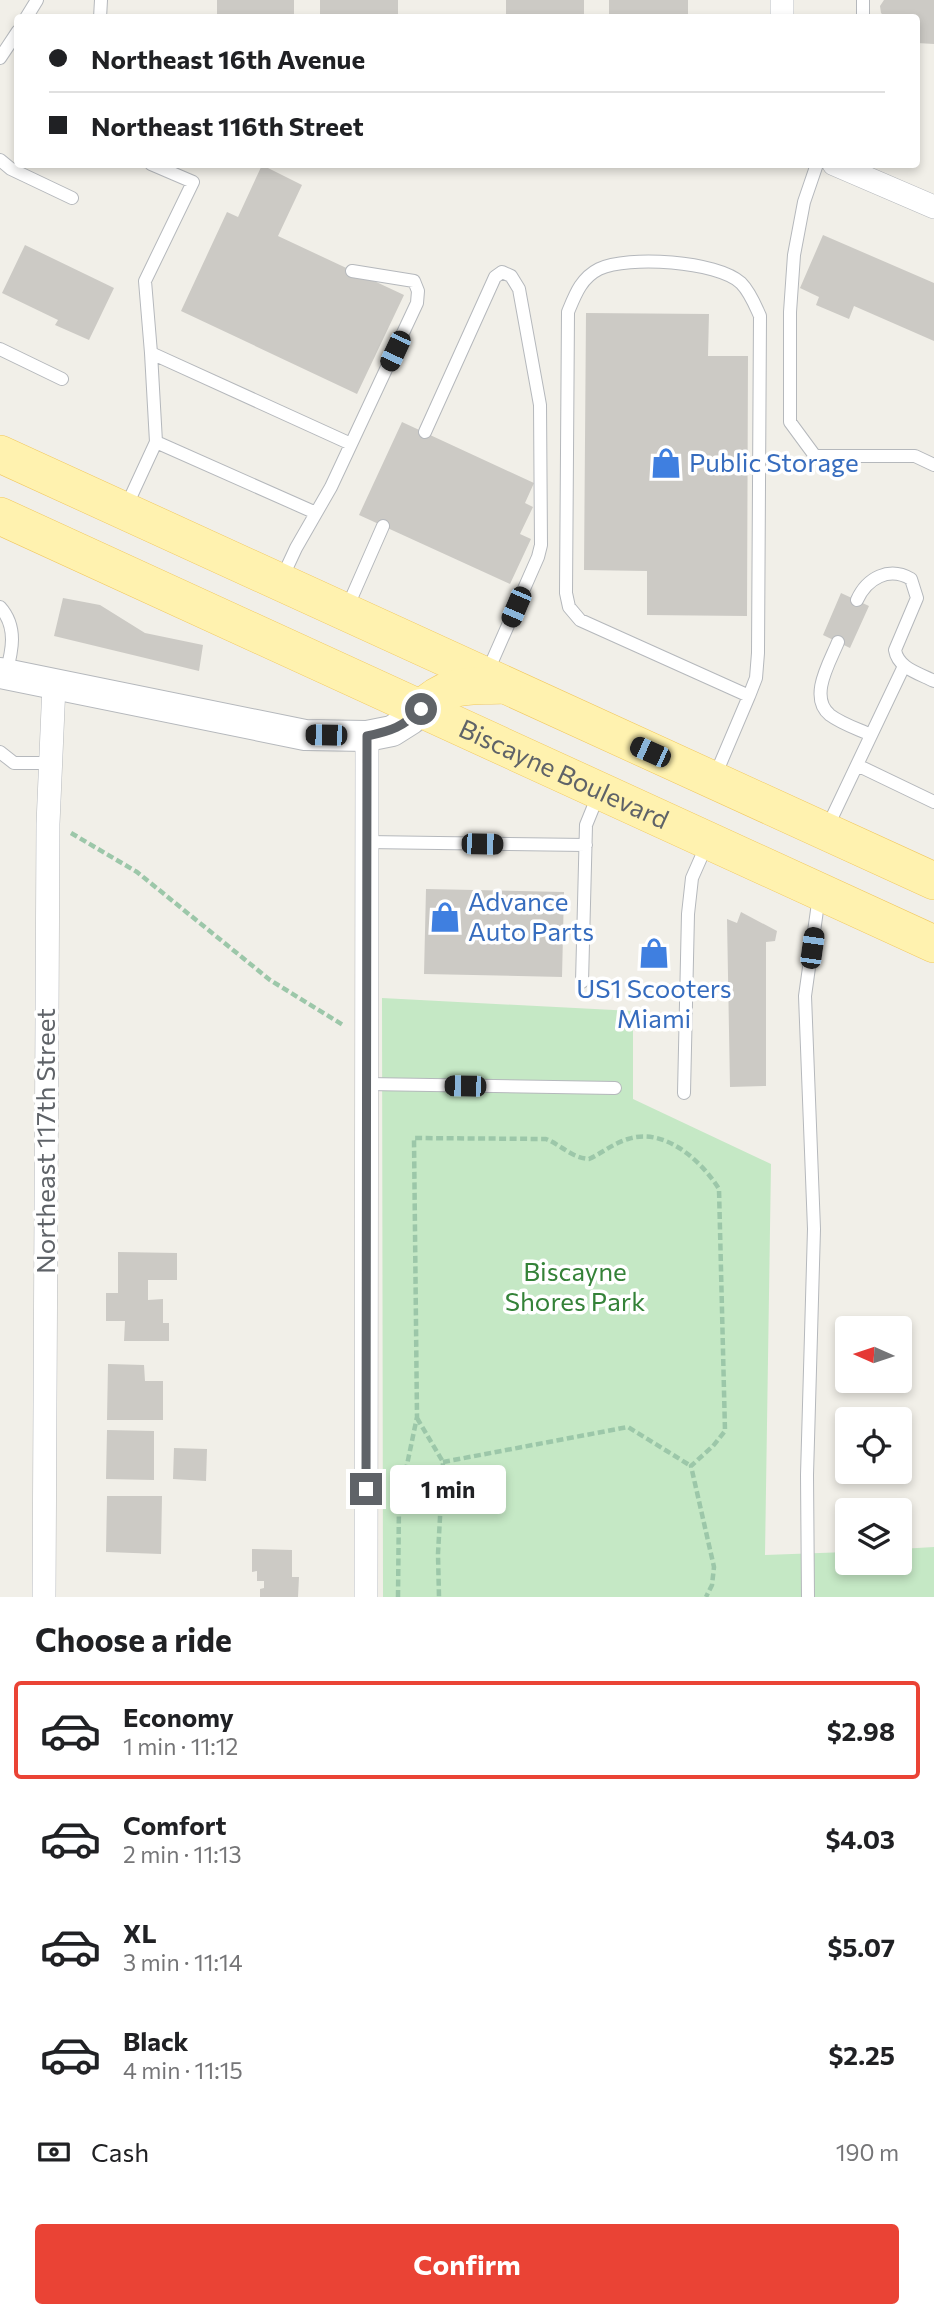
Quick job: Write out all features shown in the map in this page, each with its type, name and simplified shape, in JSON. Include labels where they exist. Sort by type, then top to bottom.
[{"type":"main road","points":[[0,454],[934,881]]},
{"type":"main road","name":"Biscayne Boulevard","points":[[0,516],[934,944]]},
{"type":"main road","points":[[421,709],[435,695],[453,688],[496,680]]},
{"type":"street","points":[[847,168],[934,207]]},
{"type":"street","points":[[3,674],[305,735],[367,736],[392,731],[421,709]]},
{"type":"street","name":"Northeast 117th Street","points":[[44,1597],[48,824],[54,685]]},
{"type":"street","points":[[366,1597],[367,736]]},
{"type":"lane","points":[[0,58],[14,37]]},
{"type":"lane","points":[[0,160],[11,169],[72,198]]},
{"type":"lane","points":[[125,511],[156,442],[145,281],[193,182],[160,168]]},
{"type":"lane","points":[[816,168],[804,202],[794,255],[790,312],[790,422],[816,456],[915,456],[934,465]]},
{"type":"lane","points":[[713,780],[750,696],[756,678],[760,316],[741,284],[724,272],[680,263],[622,263],[600,268],[587,277],[576,292],[568,312],[566,593],[569,607],[580,620],[750,696]]},
{"type":"lane","points":[[280,582],[351,444],[417,303],[418,291],[414,281],[352,271]]},
{"type":"lane","points":[[425,432],[495,277],[502,272],[511,276],[519,289],[540,405],[541,545],[496,680]]},
{"type":"lane","points":[[0,349],[62,379]]},
{"type":"lane","points":[[151,353],[351,444]]},
{"type":"lane","points":[[156,442],[316,513]]},
{"type":"lane","points":[[346,612],[383,526]]},
{"type":"lane","points":[[857,600],[867,583],[880,575],[903,574],[911,579],[917,598],[895,650],[897,659],[904,666],[934,681]]},
{"type":"lane","points":[[0,607],[10,622],[13,635],[3,674]]},
{"type":"lane","points":[[838,642],[820,687],[821,701],[831,716],[871,735]]},
{"type":"lane","points":[[826,831],[904,666]]},
{"type":"lane","points":[[0,752],[15,763],[50,763]]},
{"type":"lane","points":[[857,765],[934,802]]},
{"type":"lane","points":[[582,982],[586,825],[600,790]]},
{"type":"lane","points":[[684,1093],[688,914],[692,878],[708,840]]},
{"type":"lane","points":[[367,842],[586,845]]},
{"type":"lane","points":[[808,1597],[807,1475],[814,1229],[805,996],[820,892]]},
{"type":"lane","points":[[368,1084],[615,1088]]},
{"type":"path","points":[[48,824],[79,836],[137,872],[270,980],[367,1040]]},
{"type":"path","points":[[398,1597],[399,1503],[417,1418],[414,1138],[546,1139],[575,1156],[589,1159],[626,1139],[644,1135],[658,1138],[681,1150],[710,1175],[719,1189],[725,1431],[713,1446],[691,1465]]},
{"type":"path","points":[[417,1418],[443,1461],[438,1553],[439,1597]]},
{"type":"path","points":[[443,1461],[628,1427],[691,1465],[714,1567],[712,1585],[706,1597]]},
{"type":"green space","name":"Biscayne Shores Park","points":[[382,998],[633,1011],[633,1099],[771,1164],[765,1555],[835,1552],[835,1575],[912,1575],[912,1548],[934,1547],[934,1597],[383,1597]]},
{"type":"building","points":[[217,0],[294,0],[294,14],[217,14]]},
{"type":"building","points":[[320,0],[398,0],[398,14],[320,14]]},
{"type":"building","points":[[506,0],[584,0],[584,14],[506,14]]},
{"type":"building","points":[[609,0],[688,0],[688,14],[609,14]]},
{"type":"building","points":[[884,0],[934,0],[934,44],[920,43],[920,14],[882,14],[880,6]]},
{"type":"building","points":[[261,168],[268,168],[302,185],[278,236],[404,295],[357,394],[181,311],[227,212],[238,217]]},
{"type":"building","points":[[823,235],[934,283],[934,341],[854,306],[849,319],[816,305],[819,297],[800,288]]},
{"type":"building","points":[[25,245],[114,288],[89,340],[55,325],[58,320],[2,293]]},
{"type":"building","name":"Public Storage","points":[[586,313],[709,314],[708,356],[748,356],[747,616],[647,615],[647,571],[584,570]]},
{"type":"building","points":[[402,422],[534,483],[525,503],[533,507],[520,534],[531,539],[510,584],[359,515]]},
{"type":"building","points":[[841,593],[869,606],[850,648],[823,635]]},
{"type":"building","points":[[63,598],[100,605],[145,633],[203,645],[199,671],[54,636]]},
{"type":"building","points":[[426,889],[564,892],[562,977],[424,974]]},
{"type":"building","points":[[741,912],[777,931],[775,941],[766,942],[766,1086],[730,1087],[727,919],[737,923]]},
{"type":"building","points":[[118,1252],[177,1253],[177,1280],[148,1280],[148,1300],[163,1299],[163,1323],[169,1323],[169,1341],[124,1341],[125,1321],[106,1321],[106,1293],[118,1293]]},
{"type":"building","points":[[108,1364],[144,1365],[145,1381],[163,1381],[163,1420],[107,1420]]},
{"type":"building","points":[[107,1430],[154,1431],[154,1480],[106,1479]]},
{"type":"building","points":[[174,1448],[207,1449],[206,1481],[173,1479]]},
{"type":"building","points":[[107,1496],[162,1496],[161,1554],[106,1552]]},
{"type":"building","points":[[252,1549],[292,1550],[292,1577],[299,1577],[298,1597],[260,1597],[264,1581],[257,1581],[257,1571],[252,1572]]},
{"type":"place","name":"Public Storage","points":[[666,463]]},
{"type":"place","name":"Advance Auto Parts","points":[[445,917]]},
{"type":"place","name":"US1 Scooters Miami","points":[[654,953]]},
{"type":"route","points":[[366,1489],[367,736],[392,731],[421,709]]}]
